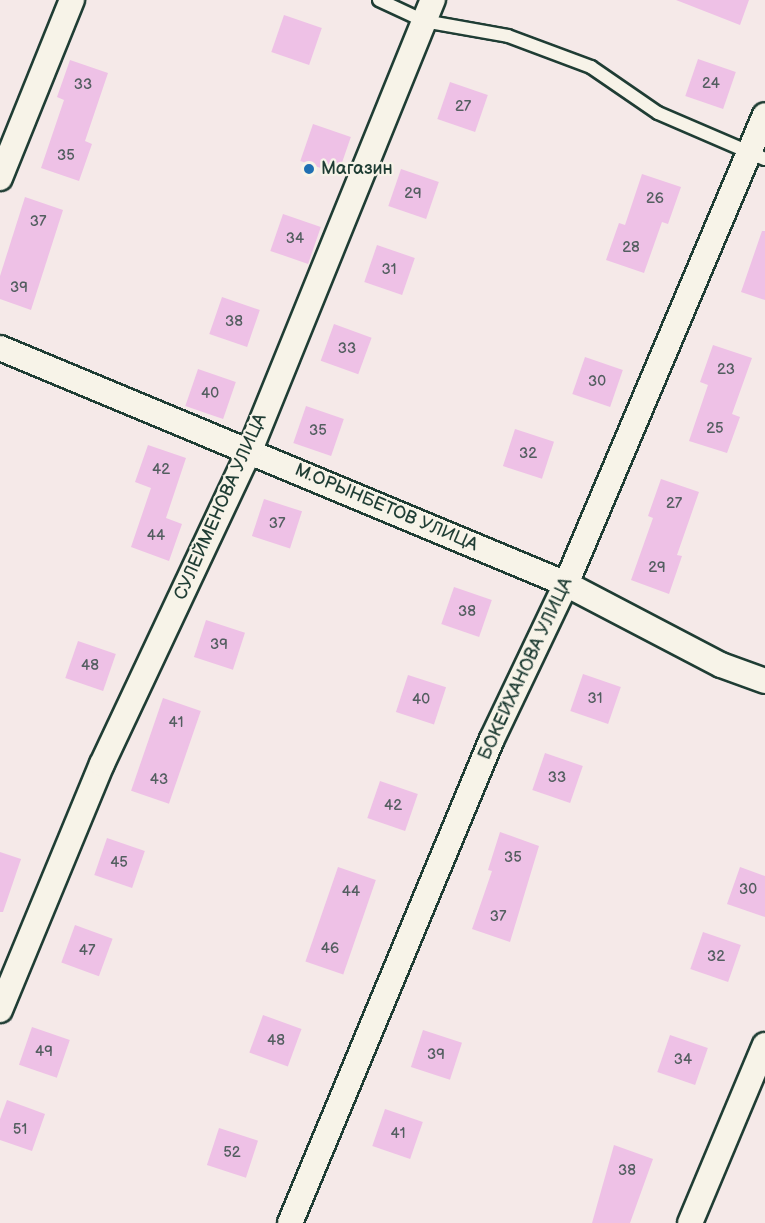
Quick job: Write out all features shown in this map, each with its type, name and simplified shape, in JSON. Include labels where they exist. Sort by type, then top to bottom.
[{"type":"street","points":[[0,178],[72,0]]},
{"type":"street","name":"СУЛЕЙМЕНОВА УЛИЦА","points":[[0,1010],[102,764],[250,450],[429,10]]},
{"type":"street","name":"БОКЕЙХАНОВА УЛИЦА","points":[[290,1223],[492,739],[566,584],[757,155],[765,115]]},
{"type":"street","name":"М.ОРЫНБЕТОВ УЛИЦА","points":[[0,348],[250,450],[566,584],[722,665],[765,681]]},
{"type":"street","points":[[690,1223],[765,1046]]},
{"type":"lane","points":[[379,0],[429,10],[591,67],[658,113],[757,155]]},
{"type":"building","points":[[676,0],[749,0],[740,25]]},
{"type":"building","points":[[284,15],[322,28],[309,65],[271,52]]},
{"type":"building","points":[[698,59],[736,72],[723,109],[685,96]]},
{"type":"building","points":[[70,60],[108,73],[85,141],[92,144],[79,181],[41,168],[64,100],[57,97]]},
{"type":"building","points":[[450,82],[488,95],[475,132],[437,119]]},
{"type":"building","points":[[313,124],[351,137],[338,174],[300,161]]},
{"type":"building","points":[[401,169],[439,182],[426,219],[388,206]]},
{"type":"building","points":[[642,174],[681,187],[668,224],[662,222],[644,273],[606,260],[619,223],[625,225]]},
{"type":"building","points":[[25,197],[63,210],[31,310],[0,299],[0,276]]},
{"type":"building","points":[[283,214],[321,227],[308,264],[270,251]]},
{"type":"building","points":[[762,231],[765,231],[765,300],[741,292]]},
{"type":"building","points":[[377,245],[415,258],[402,295],[364,282]]},
{"type":"building","points":[[222,297],[260,310],[247,347],[209,334]]},
{"type":"building","points":[[334,324],[372,338],[358,374],[321,361]]},
{"type":"building","points":[[713,345],[752,358],[732,414],[740,417],[727,453],[689,441],[708,385],[700,382]]},
{"type":"building","points":[[585,357],[623,370],[610,407],[572,394]]},
{"type":"building","points":[[198,369],[236,382],[223,419],[185,406]]},
{"type":"building","points":[[306,406],[344,419],[331,456],[293,443]]},
{"type":"building","points":[[515,429],[554,442],[542,479],[503,466]]},
{"type":"building","points":[[148,445],[186,458],[166,518],[182,524],[169,561],[131,547],[151,488],[135,482]]},
{"type":"building","points":[[661,479],[699,492],[677,555],[682,556],[669,594],[631,580],[653,518],[648,516]]},
{"type":"building","points":[[264,499],[302,511],[290,548],[252,536]]},
{"type":"building","points":[[454,587],[492,600],[479,637],[441,624]]},
{"type":"building","points":[[206,620],[245,633],[233,670],[194,657]]},
{"type":"building","points":[[78,641],[116,654],[103,691],[65,678]]},
{"type":"building","points":[[583,674],[621,687],[608,724],[570,711]]},
{"type":"building","points":[[408,675],[446,687],[434,724],[396,712]]},
{"type":"building","points":[[163,698],[201,711],[169,804],[131,791]]},
{"type":"building","points":[[545,753],[583,766],[570,803],[532,790]]},
{"type":"building","points":[[380,781],[418,794],[405,831],[367,818]]},
{"type":"building","points":[[500,832],[539,846],[510,942],[472,929],[492,871],[488,870]]},
{"type":"building","points":[[107,838],[145,851],[132,888],[94,875]]},
{"type":"building","points":[[0,852],[21,859],[3,912],[0,912]]},
{"type":"building","points":[[338,867],[376,880],[343,975],[305,962]]},
{"type":"building","points":[[740,867],[765,876],[765,917],[727,904]]},
{"type":"building","points":[[75,925],[113,939],[99,976],[61,963]]},
{"type":"building","points":[[703,932],[741,945],[728,982],[690,969]]},
{"type":"building","points":[[263,1015],[302,1029],[288,1067],[249,1053]]},
{"type":"building","points":[[32,1027],[70,1040],[57,1078],[19,1065]]},
{"type":"building","points":[[423,1030],[462,1043],[450,1080],[411,1067]]},
{"type":"building","points":[[670,1035],[708,1048],[695,1085],[657,1072]]},
{"type":"building","points":[[7,1100],[45,1114],[32,1151],[0,1140],[0,1119]]},
{"type":"building","points":[[385,1109],[423,1122],[410,1159],[372,1146]]},
{"type":"building","points":[[219,1128],[258,1141],[246,1178],[207,1165]]},
{"type":"building","points":[[614,1145],[653,1159],[630,1223],[592,1223]]},
{"type":"place","name":"Магазин","points":[[309,169]]}]
